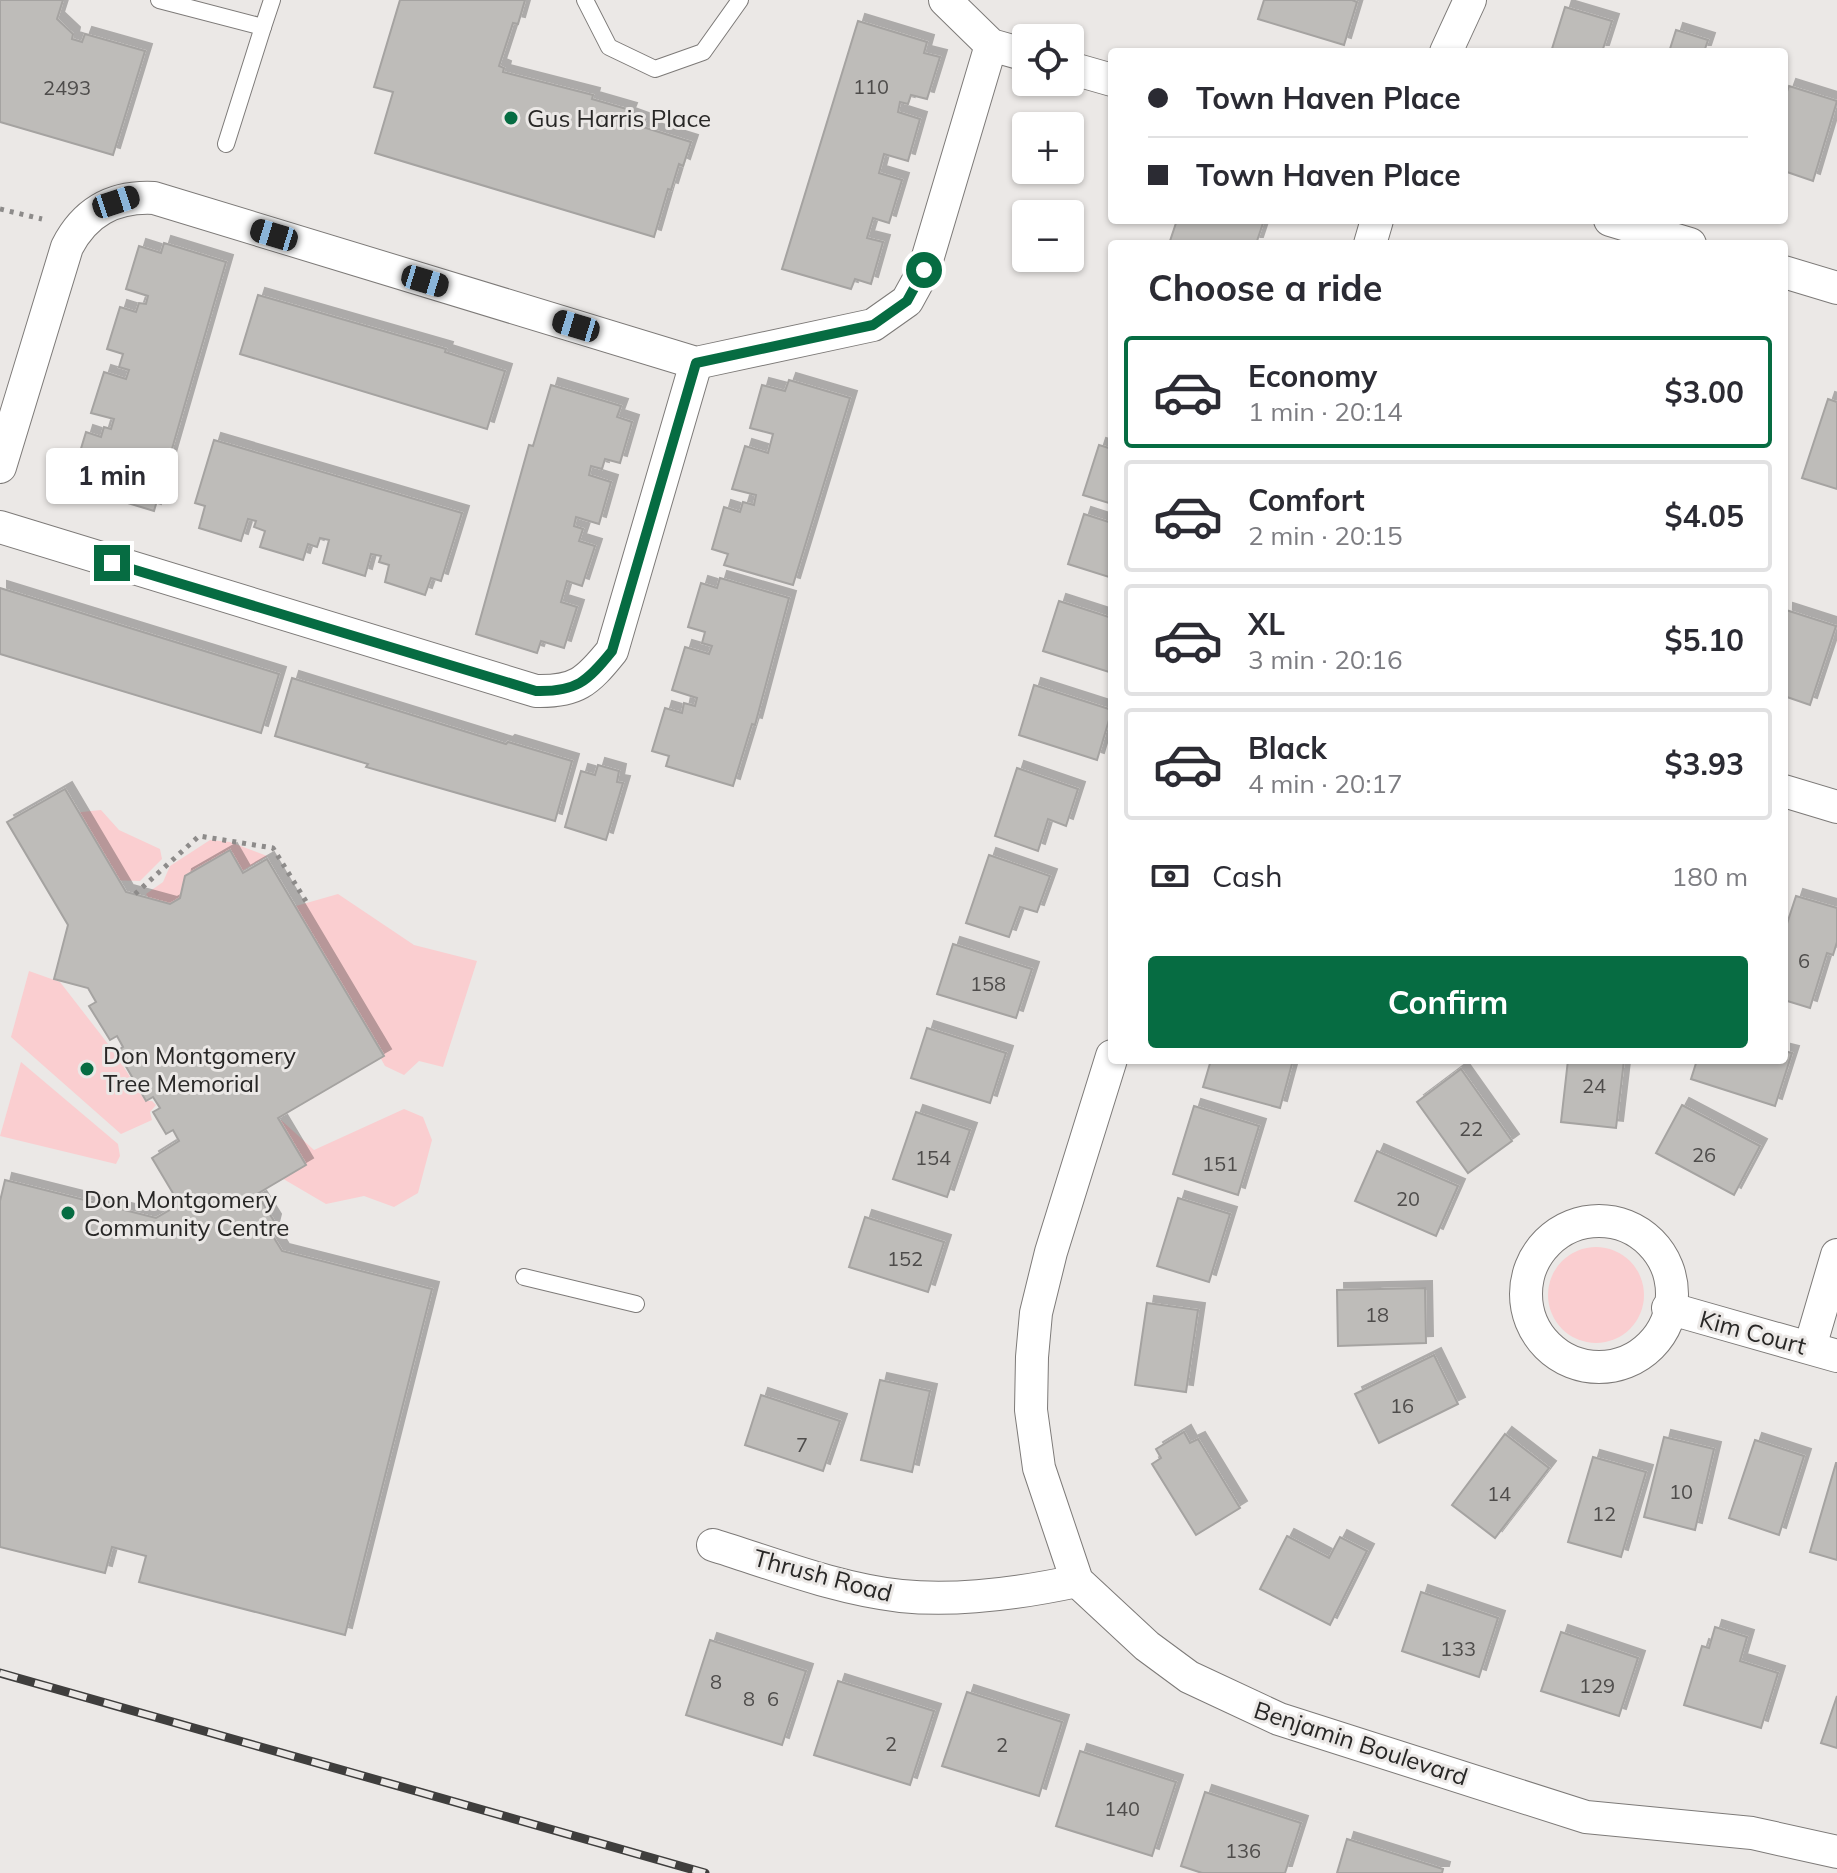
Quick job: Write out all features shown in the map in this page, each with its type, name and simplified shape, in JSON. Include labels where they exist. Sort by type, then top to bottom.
[{"type":"street","points":[[945,0],[991,45],[1012,51]]},
{"type":"street","points":[[1448,48],[1470,0]]},
{"type":"street","points":[[0,467],[67,247],[77,228],[101,207],[132,197],[154,198],[696,363],[873,325],[907,301],[924,270],[991,45]]},
{"type":"street","points":[[1084,72],[1108,79]]},
{"type":"street","points":[[1623,224],[1677,240]]},
{"type":"street","points":[[1788,273],[1837,288]]},
{"type":"street","points":[[0,527],[536,691],[562,692],[590,679],[612,651],[696,363]]},
{"type":"street","points":[[1788,792],[1837,807]]},
{"type":"street","name":"Benjamin Boulevard","points":[[1110,1064],[1051,1252],[1036,1313],[1032,1357],[1031,1410],[1039,1468],[1077,1581],[1147,1646],[1189,1677],[1279,1719],[1586,1817],[1752,1833],[1837,1852]]},
{"type":"street","name":"Kim Court","points":[[1585,1221],[1611,1221],[1635,1229],[1654,1244],[1668,1265],[1673,1290],[1668,1308],[1660,1336],[1644,1354],[1622,1364],[1599,1368],[1575,1364],[1554,1353],[1538,1336],[1528,1315],[1525,1291],[1530,1268],[1543,1246],[1562,1230],[1585,1221]]},
{"type":"street","points":[[1823,1351],[1837,1255]]},
{"type":"street","name":"Kim Court","points":[[1668,1308],[1823,1351]]},
{"type":"street","name":"Thrush Road","points":[[713,1545],[862,1589],[902,1596],[1027,1592],[1077,1581]]},
{"type":"lane","points":[[159,0],[263,27]]},
{"type":"lane","points":[[226,144],[272,0]]},
{"type":"lane","points":[[585,0],[609,47],[655,69],[703,52],[740,0]]},
{"type":"lane","points":[[524,1277],[636,1304]]},
{"type":"path","points":[[135,894],[199,836],[273,848],[307,903]]},
{"type":"shaded area","points":[[101,810],[119,830],[160,849],[162,859],[140,881],[110,880],[72,813]]},
{"type":"shaded area","points":[[210,840],[230,842],[267,856],[162,919],[146,894],[163,882],[170,866]]},
{"type":"shaded area","points":[[338,894],[414,945],[477,961],[443,1067],[419,1061],[404,1075],[385,1066],[296,906]]},
{"type":"shaded area","points":[[29,971],[60,982],[115,1053],[145,1101],[156,1105],[150,1112],[152,1120],[121,1134],[11,1037]]},
{"type":"shaded area","points":[[21,1062],[118,1144],[120,1156],[116,1164],[0,1136]]},
{"type":"shaded area","points":[[404,1109],[423,1117],[432,1140],[418,1193],[394,1207],[364,1196],[326,1204],[280,1177],[238,1146],[281,1120],[314,1150]]},
{"type":"shaded area","points":[[1596,1247],[1614,1251],[1630,1261],[1640,1277],[1644,1295],[1640,1313],[1630,1329],[1614,1339],[1596,1343],[1578,1339],[1562,1329],[1552,1313],[1548,1295],[1552,1277],[1562,1261],[1578,1251]]},
{"type":"building","points":[[0,0],[63,0],[57,19],[73,34],[72,39],[82,42],[85,34],[145,51],[113,155],[0,122]]},
{"type":"building","name":"Gus Harris Place","points":[[400,0],[525,0],[518,24],[513,23],[499,66],[504,68],[503,72],[593,95],[592,99],[630,110],[628,115],[645,121],[643,127],[691,142],[683,166],[679,164],[671,190],[668,189],[654,237],[375,153],[393,92],[374,87]]},
{"type":"building","points":[[1264,0],[1357,2],[1344,45],[1258,19]]},
{"type":"building","points":[[1565,7],[1612,21],[1603,48],[1552,48]]},
{"type":"building","points":[[858,21],[927,42],[924,53],[940,57],[927,99],[911,95],[908,104],[900,102],[898,112],[920,119],[908,161],[884,154],[879,173],[902,180],[889,223],[873,218],[867,238],[883,242],[871,284],[855,279],[851,289],[782,269]]},
{"type":"building","points":[[1676,30],[1708,40],[1705,48],[1670,48]]},
{"type":"building","points":[[1789,86],[1837,101],[1813,181],[1788,172]]},
{"type":"building","points":[[1176,224],[1263,224],[1257,240],[1170,240]]},
{"type":"building","points":[[164,243],[226,262],[154,511],[85,490],[88,479],[73,475],[86,432],[101,437],[104,427],[111,429],[114,419],[91,413],[104,372],[126,379],[129,370],[119,367],[123,354],[107,349],[120,307],[136,312],[139,303],[146,304],[148,296],[126,289],[139,246],[161,253]]},
{"type":"building","points":[[258,295],[446,349],[445,352],[505,371],[487,429],[240,354]]},
{"type":"building","points":[[789,380],[850,398],[793,585],[724,565],[728,554],[712,549],[724,507],[740,512],[743,502],[754,505],[756,495],[732,489],[745,446],[768,453],[773,434],[750,428],[762,385],[785,391]]},
{"type":"building","points":[[551,385],[621,406],[617,417],[632,422],[620,463],[605,459],[602,469],[591,466],[589,475],[611,482],[599,524],[576,517],[574,526],[583,529],[579,541],[595,546],[582,586],[567,581],[561,602],[577,607],[564,648],[541,641],[537,653],[476,634],[529,445],[533,446]]},
{"type":"building","points":[[1828,399],[1837,402],[1837,489],[1802,478]]},
{"type":"building","points":[[214,440],[462,513],[441,581],[431,578],[425,595],[385,582],[389,565],[379,562],[381,556],[371,554],[365,576],[323,563],[329,540],[320,538],[317,547],[308,544],[303,560],[260,547],[265,531],[254,527],[256,521],[248,519],[241,541],[199,528],[205,506],[195,503]]},
{"type":"building","points":[[1099,445],[1108,448],[1108,503],[1083,495]]},
{"type":"building","points":[[1084,514],[1108,522],[1108,577],[1068,564]]},
{"type":"building","points":[[720,578],[789,598],[755,725],[752,724],[733,786],[666,766],[669,756],[652,751],[665,708],[682,713],[684,703],[695,706],[697,698],[672,690],[685,647],[709,654],[712,646],[702,643],[705,632],[688,627],[701,583],[717,588]]},
{"type":"building","points":[[0,588],[279,674],[261,733],[0,654]]},
{"type":"building","points":[[1059,601],[1108,617],[1108,672],[1043,651]]},
{"type":"building","points":[[1788,611],[1836,626],[1810,705],[1788,697]]},
{"type":"building","points":[[292,678],[506,744],[508,742],[572,761],[555,821],[366,767],[368,764],[275,736]]},
{"type":"building","points":[[1034,685],[1108,709],[1108,723],[1097,760],[1019,735]]},
{"type":"building","points":[[598,765],[619,771],[617,782],[623,783],[606,840],[565,827],[581,771],[595,775]]},
{"type":"building","points":[[1017,768],[1078,789],[1066,826],[1048,819],[1038,851],[995,836]]},
{"type":"building","name":"Don Montgomery Community Centre","points":[[65,789],[126,892],[170,904],[180,898],[185,876],[230,850],[243,873],[267,859],[384,1056],[278,1118],[306,1165],[257,1194],[274,1221],[271,1233],[282,1251],[432,1289],[345,1635],[139,1582],[146,1556],[112,1547],[105,1573],[0,1547],[0,1201],[5,1180],[156,1218],[173,1208],[179,1194],[174,1195],[152,1158],[179,1141],[173,1130],[166,1134],[153,1112],[160,1108],[153,1097],[146,1101],[117,1051],[123,1047],[117,1036],[110,1040],[89,1006],[96,1002],[88,988],[54,979],[68,925],[7,822]]},
{"type":"building","points":[[989,855],[1050,876],[1037,912],[1020,907],[1009,937],[966,923]]},
{"type":"building","points":[[1796,896],[1837,908],[1837,942],[1833,955],[1827,953],[1810,1008],[1788,1001],[1788,921]]},
{"type":"building","points":[[953,944],[1032,969],[1016,1018],[937,994]]},
{"type":"building","points":[[927,1028],[1006,1053],[990,1103],[911,1078]]},
{"type":"building","points":[[1788,1052],[1792,1053],[1775,1106],[1691,1079],[1696,1064],[1788,1064]]},
{"type":"building","points":[[1210,1064],[1292,1064],[1280,1108],[1203,1087]]},
{"type":"building","points":[[1568,1064],[1624,1064],[1616,1128],[1561,1122]]},
{"type":"building","points":[[1461,1069],[1512,1141],[1468,1173],[1417,1102]]},
{"type":"building","points":[[1682,1105],[1760,1146],[1734,1195],[1656,1153]]},
{"type":"building","points":[[1194,1106],[1259,1126],[1238,1195],[1173,1174]]},
{"type":"building","points":[[916,1112],[970,1130],[947,1197],[893,1179]]},
{"type":"building","points":[[1377,1151],[1458,1186],[1436,1236],[1355,1201]]},
{"type":"building","points":[[1178,1198],[1230,1214],[1209,1282],[1157,1266]]},
{"type":"building","points":[[865,1217],[944,1242],[928,1292],[849,1267]]},
{"type":"building","points":[[1425,1288],[1426,1343],[1338,1346],[1337,1290]]},
{"type":"building","points":[[1147,1303],[1198,1310],[1186,1392],[1135,1385]]},
{"type":"building","points":[[1434,1355],[1458,1404],[1379,1443],[1355,1394]]},
{"type":"building","points":[[880,1380],[930,1391],[912,1472],[861,1460]]},
{"type":"building","points":[[761,1395],[840,1421],[823,1471],[745,1445]]},
{"type":"building","points":[[1184,1432],[1190,1443],[1198,1439],[1240,1508],[1196,1535],[1152,1464],[1161,1458],[1156,1449]]},
{"type":"building","points":[[1505,1434],[1549,1468],[1495,1538],[1452,1505]]},
{"type":"building","points":[[1664,1437],[1714,1449],[1695,1530],[1644,1517]]},
{"type":"building","points":[[1755,1440],[1804,1456],[1779,1535],[1729,1518]]},
{"type":"building","points":[[1593,1457],[1646,1472],[1621,1557],[1568,1542]]},
{"type":"building","points":[[1837,1463],[1837,1560],[1810,1552]]},
{"type":"building","points":[[1287,1536],[1329,1558],[1340,1537],[1367,1551],[1330,1625],[1260,1589]]},
{"type":"building","points":[[1421,1592],[1498,1618],[1479,1677],[1402,1651]]},
{"type":"building","points":[[1715,1627],[1747,1637],[1740,1661],[1778,1673],[1761,1728],[1684,1705],[1702,1646],[1709,1648]]},
{"type":"building","points":[[1561,1632],[1638,1658],[1619,1716],[1541,1691]]},
{"type":"building","points":[[710,1640],[806,1671],[782,1745],[686,1715]]},
{"type":"building","points":[[838,1681],[934,1711],[910,1785],[814,1755]]},
{"type":"building","points":[[967,1692],[1062,1722],[1039,1796],[942,1766]]},
{"type":"building","points":[[1837,1696],[1837,1748],[1821,1743]]},
{"type":"building","points":[[1080,1751],[1176,1782],[1152,1856],[1056,1826]]},
{"type":"building","points":[[1205,1792],[1301,1823],[1285,1873],[1202,1873],[1181,1866]]},
{"type":"building","points":[[1347,1839],[1443,1869],[1442,1873],[1337,1873]]},
{"type":"railway","points":[[0,1673],[705,1873]]},
{"type":"place","name":"Gus Harris Place","points":[[511,118]]},
{"type":"place","name":"Don Montgomery Tree Memorial","points":[[87,1069]]},
{"type":"place","name":"Don Montgomery Community Centre","points":[[68,1213]]},
{"type":"route","points":[[112,563],[536,691],[562,692],[590,679],[612,651],[696,363],[873,325],[907,301],[924,270]]}]
